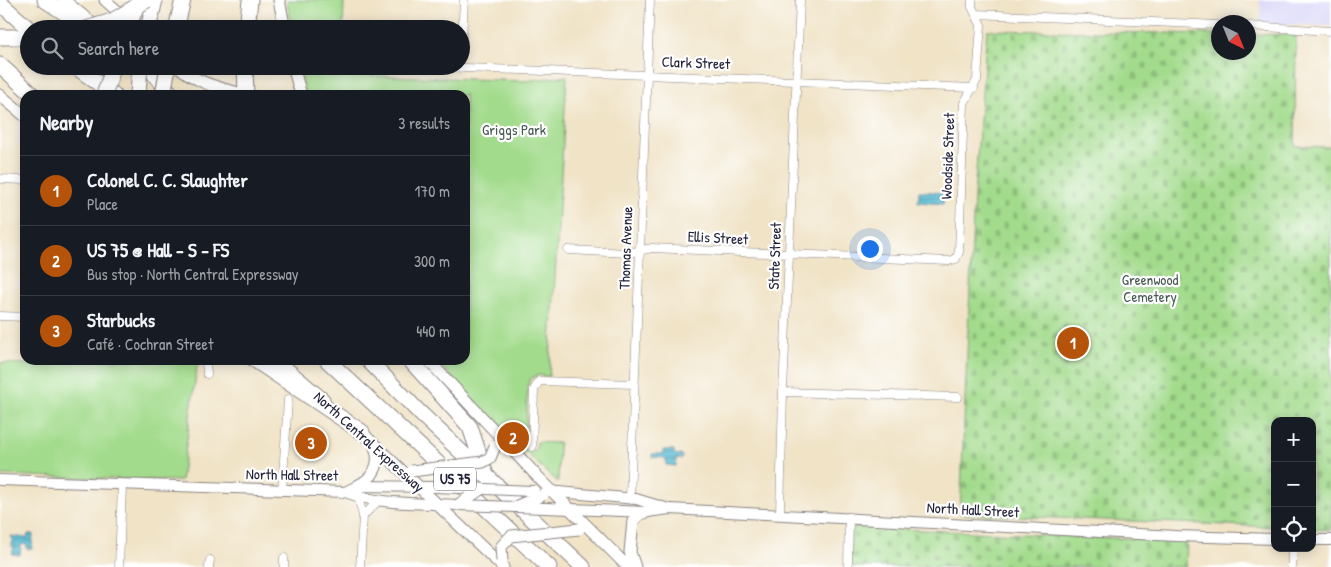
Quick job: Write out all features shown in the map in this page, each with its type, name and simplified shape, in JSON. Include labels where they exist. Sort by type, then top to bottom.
[{"type":"highway","points":[[45,0],[74,20]]},
{"type":"highway","points":[[131,20],[138,0]]},
{"type":"highway","points":[[112,20],[147,0]]},
{"type":"highway","points":[[150,20],[155,0]]},
{"type":"highway","points":[[178,20],[183,0]]},
{"type":"highway","points":[[248,20],[250,0]]},
{"type":"highway","points":[[0,3],[20,21]]},
{"type":"highway","points":[[0,14],[20,29]]},
{"type":"highway","points":[[0,37],[20,36]]},
{"type":"highway","points":[[0,66],[22,90]]},
{"type":"highway","points":[[0,66],[27,90]]},
{"type":"highway","points":[[88,75],[107,90]]},
{"type":"highway","points":[[106,90],[111,75]]},
{"type":"highway","points":[[140,90],[144,75]]},
{"type":"highway","points":[[152,75],[167,90]]},
{"type":"highway","points":[[164,90],[166,75]]},
{"type":"highway","points":[[245,75],[246,90]]},
{"type":"highway","points":[[262,365],[367,437]]},
{"type":"highway","name":"North Central Expressway","points":[[333,365],[549,567]]},
{"type":"highway","name":"US 75","points":[[373,365],[583,567]]},
{"type":"highway","points":[[414,365],[470,427],[486,474]]},
{"type":"main road","points":[[64,0],[87,20]]},
{"type":"main road","points":[[105,0],[126,20]]},
{"type":"main road","points":[[279,0],[283,20]]},
{"type":"main road","points":[[154,75],[173,90]]},
{"type":"main road","points":[[188,75],[204,84],[227,90]]},
{"type":"main road","points":[[295,75],[299,90]]},
{"type":"main road","points":[[291,90],[297,82]]},
{"type":"main road","points":[[1,96],[20,112]]},
{"type":"main road","name":"North Central Expressway","points":[[284,365],[367,437],[503,565]]},
{"type":"main road","points":[[433,365],[495,432],[543,492],[570,508],[628,567]]},
{"type":"main road","points":[[393,462],[412,470],[484,462],[490,458],[495,446],[495,432]]},
{"type":"main road","points":[[357,492],[372,477],[378,459],[367,437]]},
{"type":"main road","points":[[460,526],[455,517],[454,507],[464,498],[481,489]]},
{"type":"main road","points":[[517,506],[543,492]]},
{"type":"main road","points":[[635,567],[630,552],[633,520],[640,514],[647,512]]},
{"type":"main road","points":[[503,565],[501,547],[511,536],[579,529],[595,533]]},
{"type":"street","points":[[463,20],[464,0]]},
{"type":"street","name":"Thomas Avenue","points":[[630,498],[650,0]]},
{"type":"street","name":"State Street","points":[[780,514],[783,392],[800,0]]},
{"type":"street","name":"Woodside Street","points":[[956,259],[959,252],[964,103],[974,88],[978,76],[981,25],[972,7],[972,0]]},
{"type":"street","points":[[977,14],[1211,24]]},
{"type":"street","points":[[1256,26],[1331,31]]},
{"type":"street","name":"Clark Street","points":[[470,67],[974,88]]},
{"type":"street","points":[[0,179],[20,180]]},
{"type":"street","name":"Ellis Street","points":[[568,250],[628,253],[652,248],[949,261],[956,259]]},
{"type":"street","points":[[0,316],[20,317]]},
{"type":"street","points":[[206,365],[207,374]]},
{"type":"street","points":[[532,447],[534,390],[536,382],[545,379],[634,384]]},
{"type":"street","points":[[783,392],[958,397]]},
{"type":"street","points":[[282,491],[288,399]]},
{"type":"street","name":"North Hall Street","points":[[0,480],[122,486],[345,492],[418,486],[630,498],[648,500],[670,509]]},
{"type":"street","points":[[119,567],[122,486]]},
{"type":"street","points":[[357,492],[363,516],[360,567]]},
{"type":"street","name":"North Hall Street","points":[[357,492],[379,500],[435,503],[454,507],[517,506],[647,512],[670,509],[849,517],[1176,536],[1271,538]]},
{"type":"street","points":[[363,516],[379,500]]},
{"type":"street","points":[[848,567],[849,517]]},
{"type":"street","points":[[1316,540],[1331,540]]},
{"type":"street","points":[[1292,552],[1292,567]]},
{"type":"street","points":[[284,558],[284,567]]},
{"type":"shaded area","points":[[1260,0],[1331,0],[1331,26],[1260,23]]},
{"type":"green space","points":[[287,0],[344,0],[343,20],[290,20]]},
{"type":"green space","name":"Greenwood Cemetery","points":[[987,30],[1211,34],[1211,60],[1256,60],[1256,34],[1296,35],[1295,146],[1331,147],[1331,530],[1316,529],[1316,417],[1271,417],[1271,527],[960,514],[974,196]]},
{"type":"green space","name":"Griggs Park","points":[[306,75],[362,75],[524,81],[567,76],[549,377],[538,375],[530,379],[528,385],[525,450],[536,450],[537,442],[559,443],[558,482],[525,452],[523,455],[441,365],[470,365],[470,90],[305,90],[302,78]]},
{"type":"green space","points":[[0,363],[20,365],[197,365],[181,481],[0,475]]},
{"type":"green space","points":[[851,527],[1187,541],[1186,567],[850,567]]},
{"type":"water","points":[[919,191],[944,193],[943,204],[918,202]]},
{"type":"water","points":[[663,450],[674,450],[674,454],[682,455],[682,459],[676,458],[676,466],[666,465],[666,458],[652,457],[652,454],[663,454]]},
{"type":"water","points":[[28,534],[33,534],[32,549],[27,549],[27,545],[21,544],[20,555],[12,554],[14,547],[11,546],[14,544],[11,543],[13,540],[11,536],[27,538]]},
{"type":"place","name":"Colonel C. C. Slaughter","points":[[1073,343]]},
{"type":"place","name":"US 75 @ Hall - S - FS","points":[[513,438]]},
{"type":"place","name":"Starbucks","points":[[311,443]]}]
